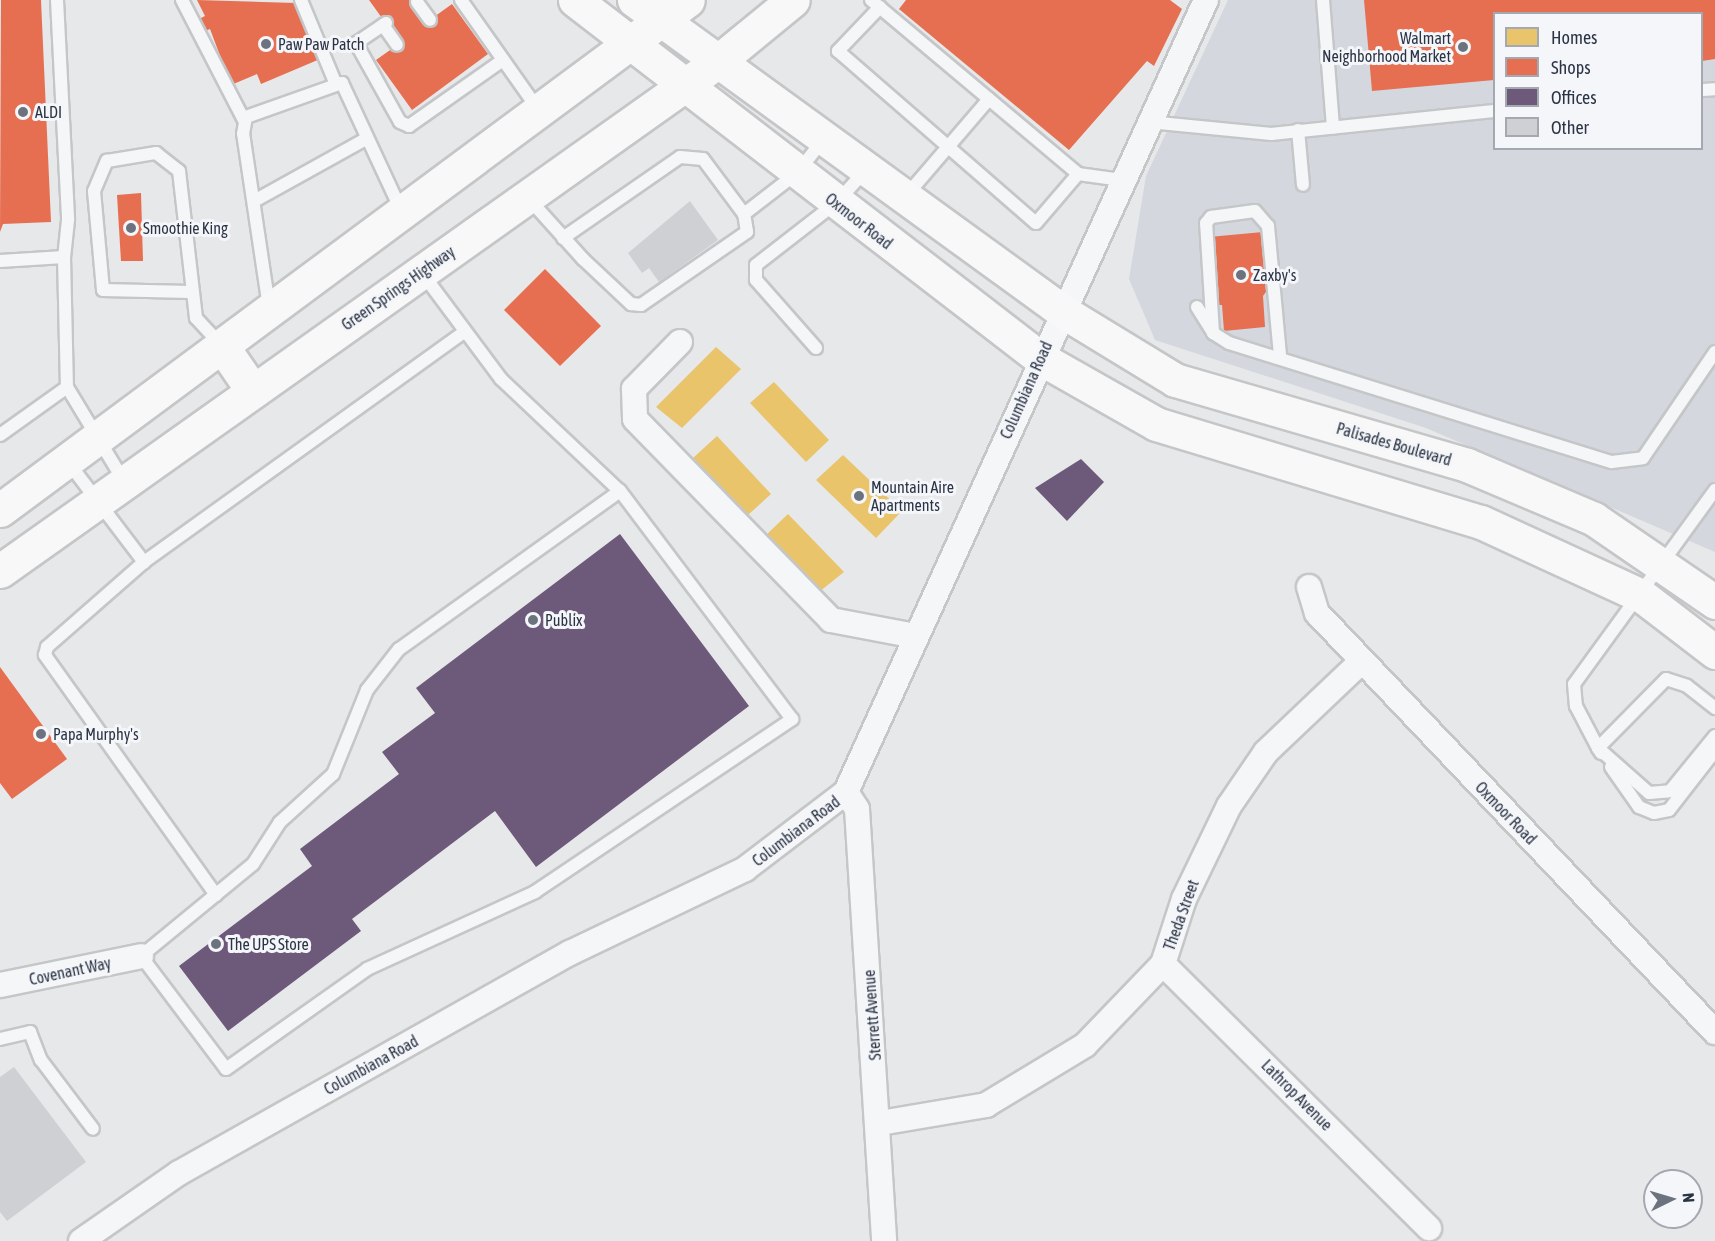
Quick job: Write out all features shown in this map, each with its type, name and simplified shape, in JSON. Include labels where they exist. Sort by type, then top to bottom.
[{"type":"main road","name":"Oxmoor Road","points":[[575,0],[629,47],[686,84],[797,173],[1040,358],[1156,424],[1481,522],[1642,596]]},
{"type":"main road","points":[[634,0],[660,23],[1062,311]]},
{"type":"main road","points":[[0,510],[629,47],[688,0]]},
{"type":"main road","name":"Green Springs Highway","points":[[0,571],[716,63],[793,0]]},
{"type":"main road","name":"Palisades Boulevard","points":[[1062,311],[1175,380],[1467,465],[1594,519],[1715,602]]},
{"type":"main road","points":[[222,346],[253,391]]},
{"type":"main road","points":[[1642,596],[1715,652]]},
{"type":"street","name":"Columbiana Road","points":[[81,1241],[148,1190],[570,953],[745,869],[846,792],[1040,358],[1206,0]]},
{"type":"street","points":[[680,342],[634,389],[635,419],[831,620],[916,636]]},
{"type":"street","name":"Oxmoor Road","points":[[1309,587],[1317,614],[1715,1032]]},
{"type":"street","name":"Theda Street","points":[[880,1123],[986,1105],[1040,1076],[1085,1045],[1162,964],[1184,899],[1229,806],[1266,752],[1361,662]]},
{"type":"street","name":"Sterrett Avenue","points":[[846,792],[857,809],[880,1123],[884,1241]]},
{"type":"street","name":"Covenant Way","points":[[0,985],[141,957]]},
{"type":"street","name":"Lathrop Avenue","points":[[1162,964],[1429,1228]]},
{"type":"lane","points":[[57,0],[68,220],[64,257],[67,387],[95,440],[125,482]]},
{"type":"lane","points":[[182,0],[244,120],[270,311]]},
{"type":"lane","points":[[301,0],[335,82],[346,89],[366,139],[402,213]]},
{"type":"lane","points":[[1323,0],[1333,128]]},
{"type":"lane","points":[[417,2],[430,20]]},
{"type":"lane","points":[[468,2],[503,60],[540,112]]},
{"type":"lane","points":[[1078,174],[1036,224],[838,51],[875,4],[1078,174],[1122,180]]},
{"type":"lane","points":[[397,45],[385,24],[356,43],[400,122],[409,126],[438,98],[469,76],[503,60]]},
{"type":"lane","points":[[244,120],[335,82]]},
{"type":"lane","points":[[904,198],[989,99]]},
{"type":"lane","points":[[1149,122],[1271,134],[1493,111]]},
{"type":"lane","points":[[1298,130],[1303,185]]},
{"type":"lane","points":[[254,201],[366,139]]},
{"type":"lane","points":[[744,214],[797,173],[824,140]]},
{"type":"lane","points":[[191,292],[104,290],[94,191],[107,161],[156,153],[179,171],[191,292],[196,318],[222,346]]},
{"type":"lane","points":[[527,196],[563,238],[631,303],[641,305],[747,232],[744,214],[703,159],[680,157],[563,238]]},
{"type":"lane","points":[[816,348],[756,280],[756,265],[836,203],[866,170]]},
{"type":"lane","points":[[1214,333],[1206,223],[1211,216],[1255,211],[1268,226],[1280,356]]},
{"type":"lane","points":[[0,261],[64,257]]},
{"type":"lane","points":[[421,272],[501,379],[620,491],[792,719],[535,892],[367,969],[226,1069],[141,957],[253,864],[280,822],[333,774],[367,690],[399,649],[620,491]]},
{"type":"lane","points":[[1197,307],[1214,333],[1229,343],[1280,356],[1612,462],[1643,458],[1715,352]]},
{"type":"lane","points":[[216,894],[45,656],[56,639],[144,562],[465,331]]},
{"type":"lane","points":[[0,435],[67,387]]},
{"type":"lane","points":[[67,461],[144,562]]},
{"type":"lane","points":[[1715,490],[1642,596],[1574,684],[1576,706],[1598,748],[1639,807],[1654,813],[1669,810],[1715,751]]},
{"type":"lane","points":[[1598,748],[1666,679],[1687,686],[1715,708]]},
{"type":"lane","points":[[1598,748],[1649,793],[1670,791],[1715,736]]},
{"type":"lane","points":[[0,1039],[30,1032],[40,1060],[93,1129]]},
{"type":"shaded area","points":[[1228,0],[1715,0],[1715,552],[1426,428],[1155,340],[1129,279],[1146,176]]},
{"type":"building: Homes","points":[[716,347],[741,369],[682,428],[656,407]]},
{"type":"building: Homes","points":[[774,382],[829,440],[806,462],[750,403]]},
{"type":"building: Homes","points":[[717,436],[771,494],[748,515],[693,458]]},
{"type":"building: Homes","name":"Mountain Aire Apartments","points":[[843,455],[902,511],[876,538],[816,480]]},
{"type":"building: Homes","points":[[788,514],[844,572],[819,592],[765,536]]},
{"type":"building: Shops","name":"ALDI","points":[[1,0],[41,0],[51,222],[3,224],[0,232]]},
{"type":"building: Shops","points":[[197,0],[296,3],[320,59],[261,84],[257,74],[231,85],[210,29],[202,32],[197,20],[205,16]]},
{"type":"building: Shops","points":[[369,0],[411,0],[427,22],[452,4],[488,54],[412,110],[376,60],[400,43]]},
{"type":"building: Shops","points":[[906,0],[1170,0],[1182,9],[1154,66],[1147,61],[1069,150],[899,9]]},
{"type":"building: Shops","points":[[1364,0],[1715,0],[1715,59],[1703,61],[1703,12],[1493,12],[1493,80],[1372,91]]},
{"type":"building: Shops","name":"Smoothie King","points":[[141,193],[143,261],[121,261],[117,195]]},
{"type":"building: Shops","name":"Zaxby's","points":[[1263,232],[1271,285],[1263,296],[1265,327],[1224,331],[1222,305],[1214,305],[1209,237]]},
{"type":"building: Shops","points":[[545,269],[601,326],[560,366],[504,310]]},
{"type":"building: Shops","points":[[0,667],[67,759],[12,799],[0,783]]},
{"type":"building: Offices","points":[[1081,459],[1104,482],[1067,521],[1035,488]]},
{"type":"building: Offices","points":[[620,534],[749,706],[536,867],[495,811],[352,919],[361,931],[228,1031],[179,966],[312,866],[300,849],[399,774],[382,752],[435,713],[416,688]]},
{"type":"building: Other","points":[[690,201],[718,240],[659,282],[649,268],[642,273],[628,253]]},
{"type":"building: Other","points":[[14,1067],[86,1162],[7,1221],[0,1212],[0,1077]]},
{"type":"place","name":"Paw Paw Patch","points":[[266,44]]},
{"type":"place","name":"Walmart Neighborhood Market","points":[[1463,47]]},
{"type":"place","name":"ALDI","points":[[23,112]]},
{"type":"place","name":"Smoothie King","points":[[131,228]]},
{"type":"place","name":"Zaxby's","points":[[1241,275]]},
{"type":"place","name":"Mountain Aire Apartments","points":[[859,496]]},
{"type":"place","name":"Publix","points":[[533,620]]},
{"type":"place","name":"Papa Murphy's","points":[[41,734]]},
{"type":"place","name":"The UPS Store","points":[[216,944]]}]
